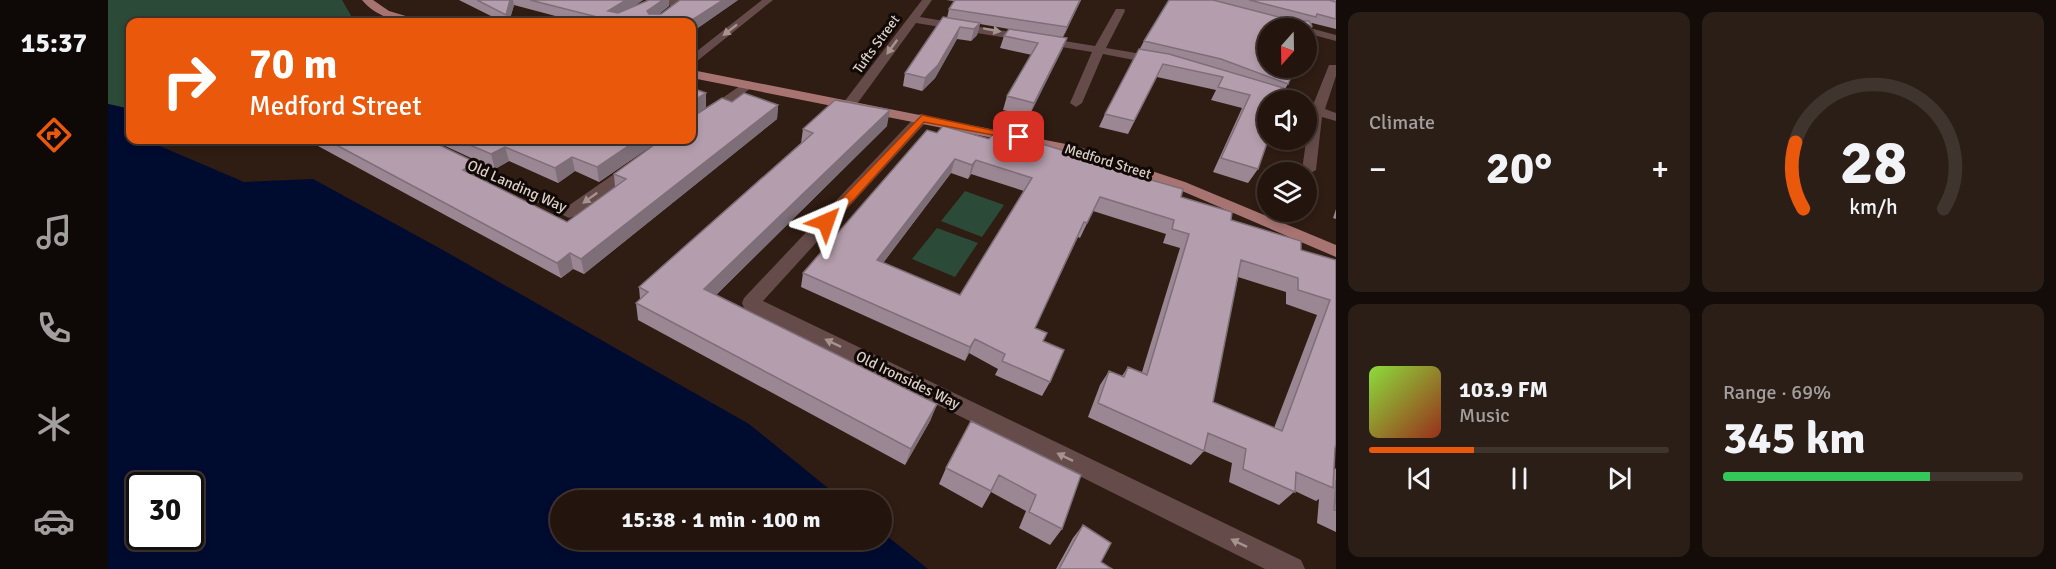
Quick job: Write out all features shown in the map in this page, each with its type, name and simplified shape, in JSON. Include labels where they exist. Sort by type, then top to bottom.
[{"type":"main road","points":[[367,0],[385,14],[403,18]]},
{"type":"main road","name":"Medford Street","points":[[696,76],[1040,142],[1180,184],[1336,251]]},
{"type":"street","points":[[656,4],[672,0],[678,4],[678,8],[663,18]]},
{"type":"street","points":[[696,57],[768,0]]},
{"type":"street","name":"Tufts Street","points":[[849,105],[927,0]]},
{"type":"street","points":[[1076,103],[1099,49],[1120,11]]},
{"type":"street","points":[[914,19],[1172,63]]},
{"type":"street","points":[[1317,33],[1336,38]]},
{"type":"street","points":[[1317,99],[1333,68]]},
{"type":"street","points":[[696,122],[747,85]]},
{"type":"street","points":[[1317,111],[1336,117]]},
{"type":"street","name":"Old Ironsides Way","points":[[922,118],[751,303],[1292,569]]},
{"type":"street","name":"Old Landing Way","points":[[426,144],[569,213],[665,144]]},
{"type":"green space","points":[[108,0],[342,0],[352,18],[126,18],[126,108],[108,104]]},
{"type":"green space","points":[[965,191],[1004,205],[982,237],[941,221]]},
{"type":"green space","points":[[937,228],[978,243],[955,277],[912,259]]},
{"type":"water","points":[[108,104],[126,108],[126,144],[155,144],[244,182],[313,179],[749,424],[830,490],[550,490],[550,550],[892,550],[892,540],[928,569],[108,569]]},
{"type":"building","points":[[477,0],[510,0],[506,15]]},
{"type":"building","points":[[530,0],[626,0],[608,11],[618,13],[649,0],[663,0],[647,11],[649,14],[661,14],[680,0],[723,0],[695,18],[601,18]]},
{"type":"building","points":[[955,0],[1080,0],[1067,27],[949,9]]},
{"type":"building","points":[[1169,0],[1213,0],[1282,18],[1257,18],[1257,72],[1221,59],[1144,41]]},
{"type":"building","points":[[1249,0],[1329,0],[1336,2],[1336,19],[1317,14],[1316,17]]},
{"type":"building","points":[[943,17],[980,23],[974,29],[960,27],[938,65],[925,78],[905,73]]},
{"type":"building","points":[[1009,29],[1067,38],[1034,103],[1007,96],[1038,43],[1004,36]]},
{"type":"building","points":[[1139,49],[1169,54],[1287,89],[1257,90],[1257,150],[1265,150],[1260,162],[1257,162],[1257,169],[1221,158],[1250,95],[1218,87],[1223,77],[1163,64],[1134,121],[1105,114]]},
{"type":"building","points":[[1272,78],[1291,78],[1288,84]]},
{"type":"building","points":[[696,89],[706,93],[696,99]]},
{"type":"building","points":[[744,93],[778,105],[581,259],[570,253],[557,263],[334,144],[437,144],[477,163],[463,170],[567,222],[626,179],[614,174],[655,144],[696,144],[696,114],[722,98],[732,102]]},
{"type":"building","points":[[835,100],[890,110],[704,289],[937,404],[911,449],[636,303],[648,292],[639,287],[813,133],[803,129]]},
{"type":"building","points":[[943,126],[989,139],[992,135],[1039,149],[1042,144],[1124,169],[1123,172],[1183,189],[1181,197],[1232,212],[1231,220],[1301,241],[1301,250],[1336,260],[1336,444],[1333,488],[1296,472],[1295,492],[1243,469],[1246,449],[1208,433],[1204,451],[1098,403],[1109,371],[1124,377],[1128,367],[1147,375],[1189,234],[1172,229],[1174,220],[1100,197],[1087,223],[1084,222],[1035,328],[1047,333],[1043,341],[1064,350],[1050,382],[1002,361],[1005,354],[975,339],[970,347],[803,273],[927,130],[937,133]],"holes":[[[955,159],[972,165],[976,160],[1032,178],[960,295],[877,260]],[[1241,260],[1298,278],[1298,290],[1330,300],[1282,431],[1213,402]]]},
{"type":"building","points":[[467,144],[631,144],[597,167],[572,157],[555,168],[505,147],[491,154]]},
{"type":"building","points":[[971,421],[1081,475],[1062,529],[1029,512],[1036,495],[999,475],[991,491],[946,468]]},
{"type":"building","points":[[1336,480],[1336,510],[1334,510]]},
{"type":"building","points":[[1083,525],[1111,543],[1101,562],[1112,569],[1059,569]]},
{"type":"route","points":[[826,222],[922,118],[1019,137]]}]
